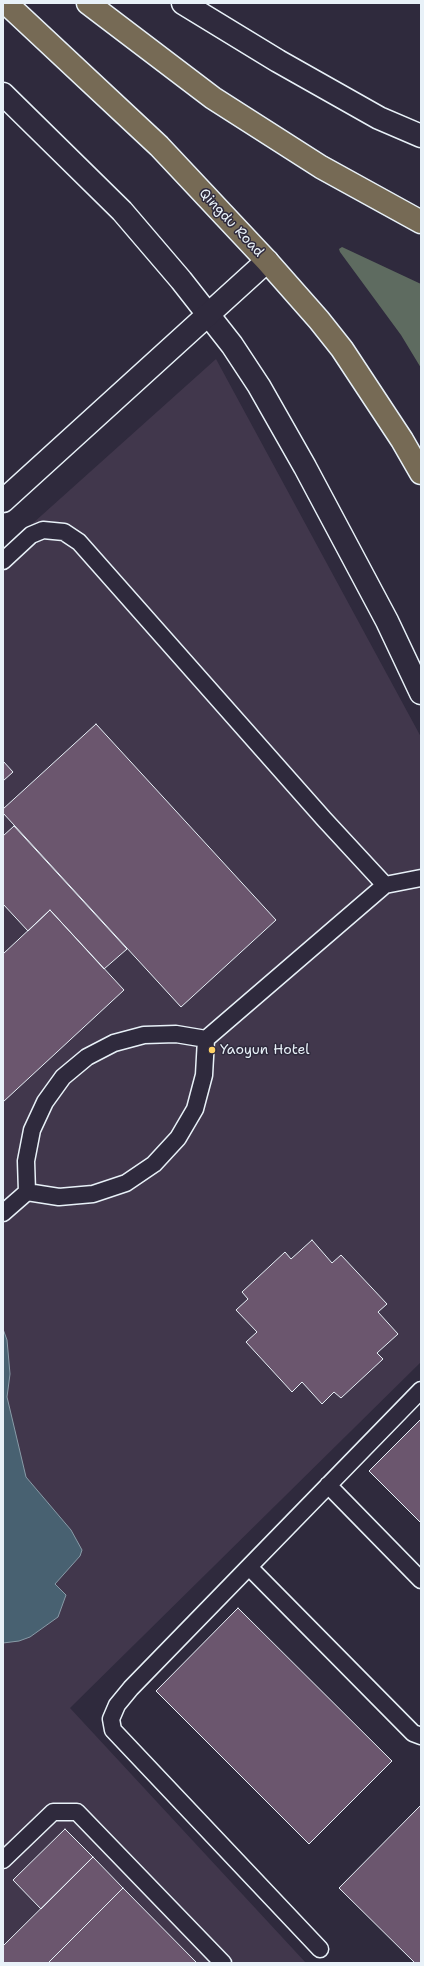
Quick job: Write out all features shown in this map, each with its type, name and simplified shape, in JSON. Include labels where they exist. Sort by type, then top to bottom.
[{"type":"highway","name":"Qingdu Road","points":[[6,3],[158,146],[267,261],[342,348],[402,440],[421,473]]},
{"type":"highway","points":[[88,3],[213,98],[321,167],[421,222]]},
{"type":"street","points":[[183,3],[278,61],[352,103],[379,118],[421,136]]},
{"type":"street","points":[[3,94],[122,211],[232,345],[259,386],[297,453],[387,621],[421,693]]},
{"type":"street","points":[[3,501],[267,261]]},
{"type":"lane","points":[[3,561],[31,535],[43,530],[64,532],[79,542],[324,819],[385,885]]},
{"type":"lane","points":[[27,1192],[59,1197],[93,1194],[126,1183],[154,1164],[178,1138],[195,1109],[204,1076],[206,1039],[385,885],[421,878]]},
{"type":"lane","points":[[3,1214],[27,1192],[26,1161],[32,1130],[45,1102],[63,1077],[87,1057],[114,1043],[144,1035],[176,1034],[206,1039]]},
{"type":"lane","points":[[320,1949],[113,1730],[111,1719],[118,1705],[131,1688],[421,1390]]},
{"type":"lane","points":[[328,1485],[421,1580]]},
{"type":"lane","points":[[249,1567],[413,1733],[421,1736]]},
{"type":"lane","points":[[3,1860],[53,1812],[77,1812],[223,1963]]},
{"type":"shaded area","name":"Yaoyun Hotel","points":[[216,359],[421,737],[421,1362],[70,1708],[306,1963],[3,1963],[3,550]]},
{"type":"green space","points":[[342,247],[421,284],[421,368],[401,335],[340,252],[339,249]]},
{"type":"water","points":[[3,1329],[7,1340],[10,1374],[7,1397],[26,1477],[71,1530],[82,1550],[80,1556],[55,1584],[66,1595],[58,1617],[30,1637],[19,1641],[3,1643]]},
{"type":"building","points":[[96,724],[276,920],[181,1007],[3,813],[3,809]]},
{"type":"building","points":[[3,761],[13,772],[3,781]]},
{"type":"building","points":[[14,826],[127,949],[104,969],[50,910],[28,931],[3,904],[3,836]]},
{"type":"building","points":[[50,910],[124,990],[3,1102],[3,954]]},
{"type":"building","points":[[312,1240],[332,1263],[341,1255],[387,1304],[378,1312],[398,1334],[377,1353],[383,1359],[341,1398],[334,1392],[322,1404],[302,1382],[292,1392],[246,1342],[257,1332],[236,1310],[248,1299],[242,1292],[285,1252],[291,1259]]},
{"type":"building","points":[[421,1419],[421,1523],[369,1471]]},
{"type":"building","points":[[238,1608],[392,1761],[309,1844],[156,1691]]},
{"type":"building","points":[[421,1805],[421,1963],[415,1963],[339,1888]]},
{"type":"building","points":[[65,1829],[93,1857],[41,1909],[13,1880]]},
{"type":"building","points":[[93,1857],[123,1888],[48,1963],[3,1963],[3,1946]]},
{"type":"building","points":[[123,1888],[197,1963],[48,1963]]},
{"type":"place","name":"Yaoyun Hotel","points":[[212,1050]]}]
